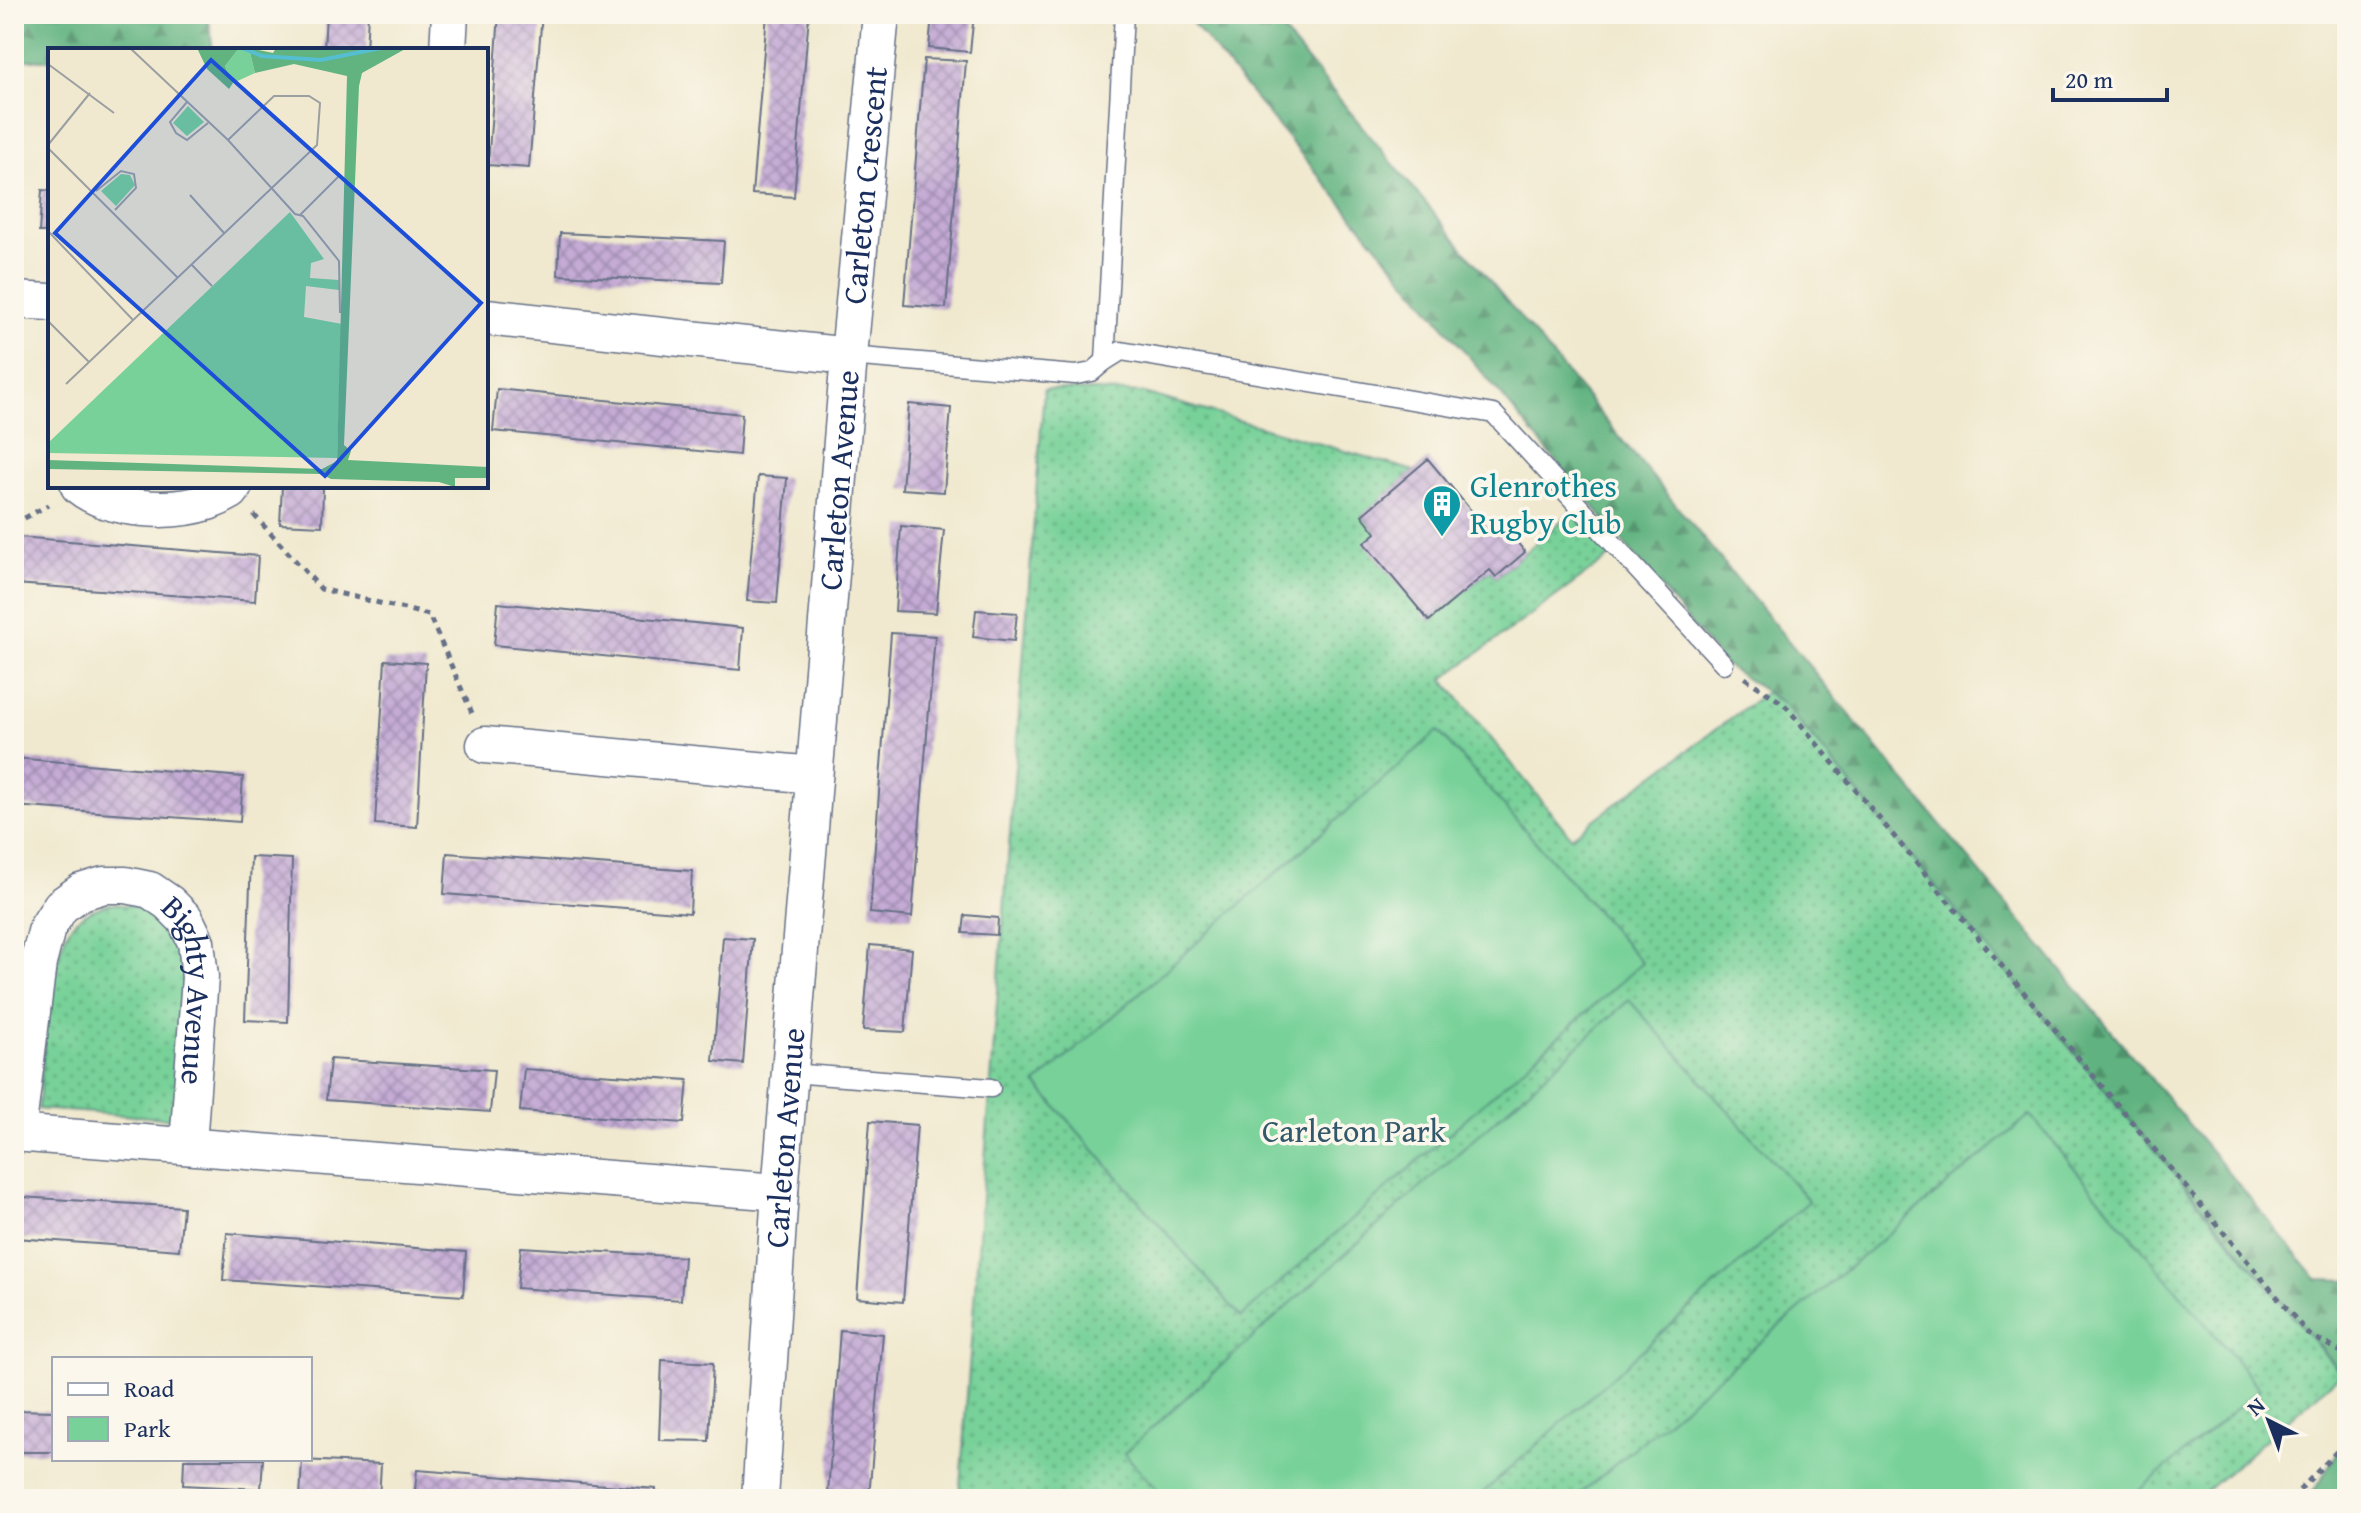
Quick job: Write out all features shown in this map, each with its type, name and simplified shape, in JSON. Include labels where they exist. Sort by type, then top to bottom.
[{"type":"street","points":[[448,48],[450,14]]},
{"type":"street","name":"Carleton Crescent","points":[[849,356],[881,14]]},
{"type":"street","points":[[14,300],[48,302]]},
{"type":"street","name":"Carleton Avenue","points":[[488,317],[849,356],[780,1192],[760,1499]]},
{"type":"street","points":[[82,488],[114,504],[182,508],[208,502],[232,488]]},
{"type":"street","points":[[485,745],[814,775]]},
{"type":"street","name":"Bighty Avenue","points":[[188,1145],[200,977],[196,942],[185,919],[150,890],[104,885],[81,892],[61,906],[47,928],[38,963],[16,1133],[780,1192]]},
{"type":"lane","points":[[1105,361],[1124,14]]},
{"type":"lane","points":[[849,356],[1076,375],[1092,372],[1121,351],[1494,414],[1724,664]]},
{"type":"lane","points":[[790,1073],[991,1088]]},
{"type":"path","points":[[232,488],[321,589],[429,615],[485,745]]},
{"type":"path","points":[[1724,664],[1784,704],[2308,1334],[2347,1355]]},
{"type":"path","points":[[2291,1499],[2347,1441]]},
{"type":"green space","points":[[14,14],[208,14],[213,48],[48,48],[48,60],[21,60],[14,55]]},
{"type":"green space","points":[[1185,14],[1269,14],[2317,1279],[2347,1280],[2347,1380],[1784,704],[1724,664]]},
{"type":"green space","name":"Carleton Park","points":[[1044,389],[1144,393],[1414,471],[1362,516],[1376,533],[1429,621],[1490,570],[1496,577],[1579,506],[1619,550],[1443,679],[1571,837],[1766,692],[1784,704],[2341,1374],[2197,1499],[959,1499]]},
{"type":"green space","points":[[1438,731],[1642,963],[1241,1317],[1036,1084]]},
{"type":"green space","points":[[109,904],[135,907],[155,914],[171,929],[185,951],[178,1119],[38,1109],[53,980],[66,934],[75,921]]},
{"type":"green space","points":[[1629,1000],[1809,1201],[1476,1499],[1165,1499],[1124,1453]]},
{"type":"green space","points":[[2030,1115],[2260,1389],[2129,1499],[1574,1499]]},
{"type":"green space","points":[[2347,1437],[2347,1499],[2305,1499],[2313,1492]]},
{"type":"building","points":[[326,14],[368,14],[366,48],[324,48]]},
{"type":"building","points":[[499,14],[542,14],[529,168],[488,165]]},
{"type":"building","points":[[767,14],[809,14],[794,197],[752,194]]},
{"type":"building","points":[[932,14],[974,14],[970,52],[929,48]]},
{"type":"building","points":[[924,59],[966,61],[946,308],[904,305]]},
{"type":"building","points":[[42,190],[48,191],[48,232],[39,232]]},
{"type":"building","points":[[560,233],[724,241],[721,283],[558,275]]},
{"type":"building","points":[[497,389],[742,414],[739,455],[493,431]]},
{"type":"building","points":[[909,404],[951,408],[944,492],[902,489]]},
{"type":"building","name":"Glenrothes Rugby Club","points":[[1428,459],[1488,531],[1500,521],[1525,552],[1496,577],[1490,570],[1429,621],[1364,543],[1376,533],[1362,515]]},
{"type":"building","points":[[758,476],[787,478],[777,603],[747,601]]},
{"type":"building","points":[[282,488],[323,488],[322,526],[280,524]]},
{"type":"building","points":[[901,526],[944,530],[936,613],[895,611]]},
{"type":"building","points":[[18,537],[258,556],[255,601],[15,584]]},
{"type":"building","points":[[498,603],[743,628],[740,670],[494,645]]},
{"type":"building","points":[[976,610],[1017,613],[1014,641],[973,637]]},
{"type":"building","points":[[891,633],[935,636],[912,917],[870,913]]},
{"type":"building","points":[[385,660],[426,663],[417,827],[375,824]]},
{"type":"building","points":[[14,758],[243,777],[240,822],[14,806]]},
{"type":"building","points":[[447,853],[692,871],[690,913],[444,894]]},
{"type":"building","points":[[251,857],[292,859],[288,1022],[245,1020]]},
{"type":"building","points":[[965,915],[998,918],[997,935],[963,933]]},
{"type":"building","points":[[723,937],[753,939],[743,1064],[713,1061]]},
{"type":"building","points":[[870,945],[912,949],[905,1032],[863,1030]]},
{"type":"building","points":[[330,1059],[494,1070],[490,1112],[326,1100]]},
{"type":"building","points":[[524,1069],[688,1080],[684,1123],[520,1111]]},
{"type":"building","points":[[870,1121],[917,1125],[903,1302],[857,1298]]},
{"type":"building","points":[[20,1197],[183,1207],[179,1250],[16,1238]]},
{"type":"building","points":[[227,1233],[466,1252],[463,1296],[223,1280]]},
{"type":"building","points":[[521,1247],[684,1257],[681,1300],[517,1288]]},
{"type":"building","points":[[840,1330],[883,1334],[869,1497],[828,1493]]},
{"type":"building","points":[[662,1360],[713,1363],[709,1441],[659,1440]]},
{"type":"building","points":[[14,1410],[52,1411],[52,1452],[14,1452]]},
{"type":"building","points":[[184,1461],[263,1461],[261,1489],[183,1485]]},
{"type":"building","points":[[302,1461],[381,1464],[379,1499],[300,1499]]},
{"type":"building","points":[[417,1470],[656,1489],[655,1499],[414,1499]]},
{"type":"place","name":"Glenrothes Rugby Club","points":[[1442,538]]}]
